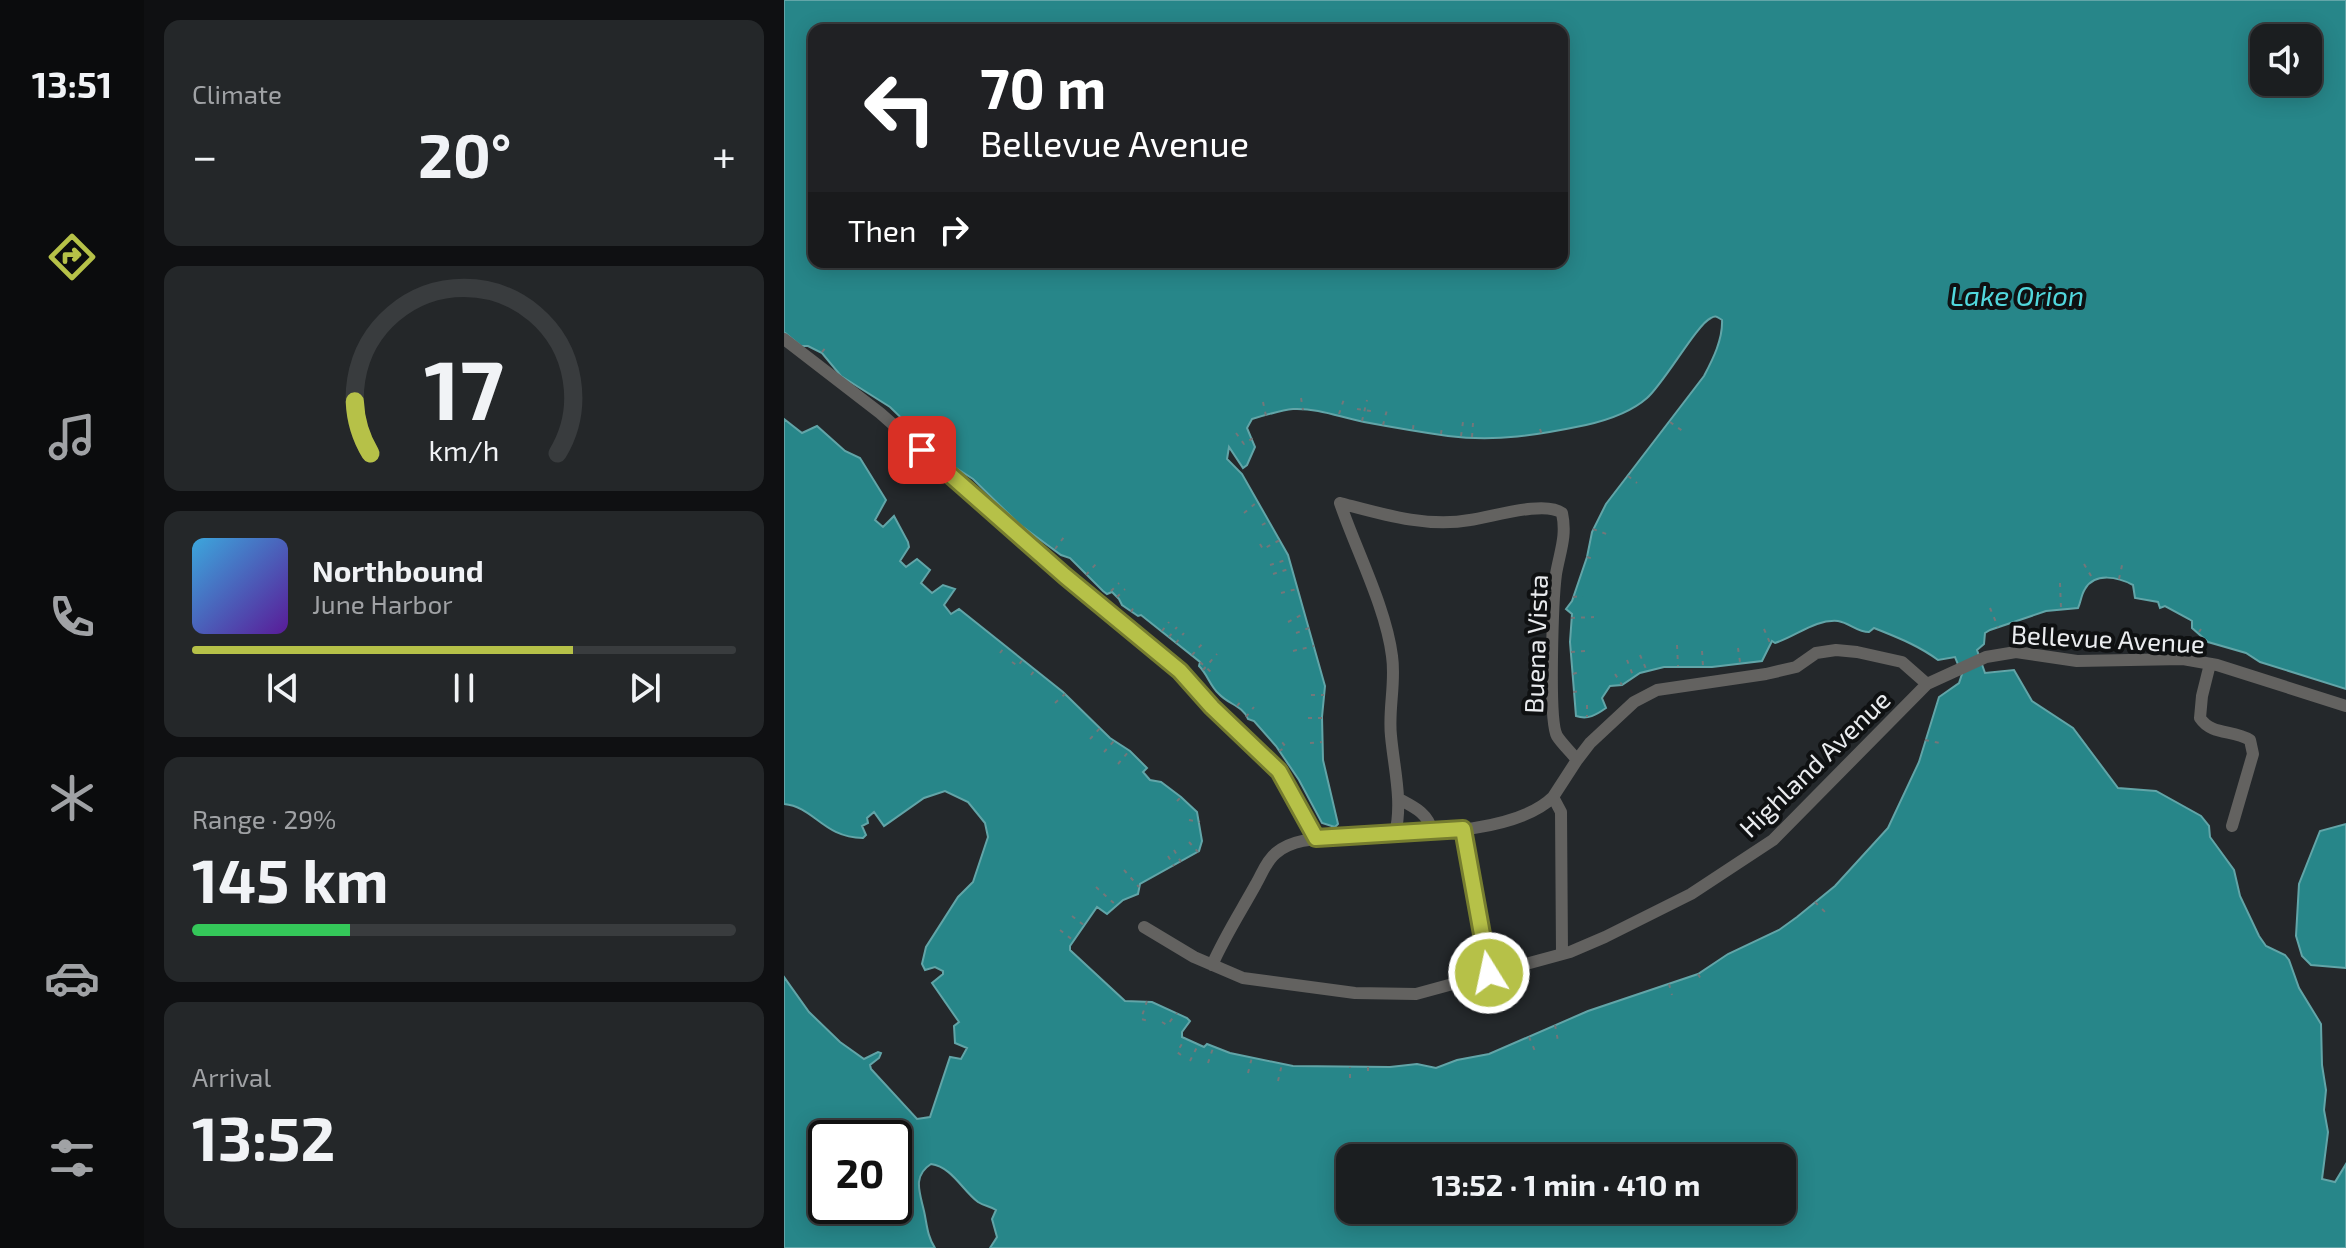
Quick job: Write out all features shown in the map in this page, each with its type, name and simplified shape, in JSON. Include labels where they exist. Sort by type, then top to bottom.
[{"type":"street","points":[[784,339],[880,413],[1065,576],[1180,671],[1212,707],[1279,771],[1316,838]]},
{"type":"street","name":"Buena Vista","points":[[1399,799],[1390,727],[1394,674],[1392,654],[1384,623],[1340,503],[1435,522],[1460,522],[1536,508],[1556,508],[1562,513],[1564,546],[1557,572],[1553,609],[1552,712],[1556,734],[1577,760]]},
{"type":"street","points":[[1212,965],[1228,929],[1270,858],[1284,847],[1316,838],[1463,829],[1527,815],[1542,808],[1553,797],[1590,743],[1623,712],[1657,690],[1766,674],[1796,667],[1816,653],[1836,650],[1902,662],[1927,684]]},
{"type":"street","name":"Bellevue Avenue","points":[[1927,684],[1986,657],[2016,652],[2077,661],[2153,658],[2210,664],[2346,706]]},
{"type":"street","points":[[2210,664],[2200,718],[2212,730],[2250,740],[2253,754],[2232,826]]},
{"type":"street","name":"Highland Avenue","points":[[1144,927],[1194,957],[1243,978],[1392,994],[1416,994],[1562,953],[1605,937],[1691,894],[1773,840],[1927,684]]},
{"type":"street","points":[[1553,797],[1561,812],[1562,953]]},
{"type":"street","points":[[1395,834],[1399,799]]},
{"type":"street","points":[[1399,799],[1424,815],[1432,831]]},
{"type":"lane","points":[[1463,829],[1489,973]]},
{"type":"path","points":[[821,353],[828,345]]},
{"type":"path","points":[[1301,398],[1303,410]]},
{"type":"path","points":[[1339,414],[1344,399]]},
{"type":"path","points":[[1362,421],[1367,400]]},
{"type":"path","points":[[1263,402],[1266,416]]},
{"type":"path","points":[[1383,425],[1388,406]]},
{"type":"path","points":[[1357,409],[1371,411]]},
{"type":"path","points":[[1413,429],[1414,420]]},
{"type":"path","points":[[1461,436],[1463,422]]},
{"type":"path","points":[[1670,422],[1684,432]]},
{"type":"path","points":[[1472,437],[1473,423]]},
{"type":"path","points":[[1441,434],[1442,426]]},
{"type":"path","points":[[1540,429],[1542,435]]},
{"type":"path","points":[[929,440],[936,431]]},
{"type":"path","points":[[1236,433],[1244,444],[1253,438]]},
{"type":"path","points":[[1628,476],[1637,483]]},
{"type":"path","points":[[1244,513],[1256,503]]},
{"type":"path","points":[[1262,525],[1269,521]]},
{"type":"path","points":[[1593,529],[1609,535]]},
{"type":"path","points":[[1054,550],[1064,537]]},
{"type":"path","points":[[1260,544],[1263,549],[1280,540]]},
{"type":"path","points":[[1587,557],[1594,559]]},
{"type":"path","points":[[1270,565],[1289,559]]},
{"type":"path","points":[[2119,579],[2123,561]]},
{"type":"path","points":[[1085,576],[1096,564]]},
{"type":"path","points":[[2084,564],[2094,581]]},
{"type":"path","points":[[1273,574],[1292,568]]},
{"type":"path","points":[[1111,591],[1119,583]]},
{"type":"path","points":[[2060,583],[2061,609]]},
{"type":"path","points":[[1117,597],[1125,589]]},
{"type":"path","points":[[1281,593],[1297,589]]},
{"type":"path","points":[[1573,597],[1583,596]]},
{"type":"path","points":[[1131,612],[1135,605]]},
{"type":"path","points":[[1990,608],[1998,627]]},
{"type":"path","points":[[1288,622],[1303,614]]},
{"type":"path","points":[[1571,618],[1594,617]]},
{"type":"path","points":[[1162,631],[1169,622]]},
{"type":"path","points":[[1169,637],[1177,627]]},
{"type":"path","points":[[1296,633],[1309,628]]},
{"type":"path","points":[[1764,629],[1770,643]]},
{"type":"path","points":[[1176,643],[1184,633]]},
{"type":"path","points":[[1192,655],[1204,642]]},
{"type":"path","points":[[1000,653],[1006,645]]},
{"type":"path","points":[[1677,645],[1678,666]]},
{"type":"path","points":[[1293,651],[1314,646]]},
{"type":"path","points":[[1738,648],[1740,662]]},
{"type":"path","points":[[1571,652],[1586,651]]},
{"type":"path","points":[[1702,651],[1703,666]]},
{"type":"path","points":[[1204,668],[1217,654]]},
{"type":"path","points":[[1640,655],[1647,671]]},
{"type":"path","points":[[1012,662],[1018,666],[1023,659]]},
{"type":"path","points":[[1627,660],[1634,678]]},
{"type":"path","points":[[1200,662],[1211,672]]},
{"type":"path","points":[[1031,675],[1035,670]]},
{"type":"path","points":[[1573,674],[1582,671]]},
{"type":"path","points":[[1615,674],[1622,685]]},
{"type":"path","points":[[1573,692],[1580,691]]},
{"type":"path","points":[[1055,703],[1065,694]]},
{"type":"path","points":[[1311,695],[1324,695]]},
{"type":"path","points":[[1237,706],[1243,699]]},
{"type":"path","points":[[1587,705],[1587,717]]},
{"type":"path","points":[[1246,717],[1254,707]]},
{"type":"path","points":[[1308,718],[1322,718]]},
{"type":"path","points":[[1090,739],[1101,727]]},
{"type":"path","points":[[1925,740],[1940,743]]},
{"type":"path","points":[[1104,752],[1114,741]]},
{"type":"path","points":[[1281,741],[1290,753]]},
{"type":"path","points":[[1310,743],[1322,742]]},
{"type":"path","points":[[1279,751],[1286,747]]},
{"type":"path","points":[[1118,764],[1129,751]]},
{"type":"path","points":[[1177,801],[1181,797]]},
{"type":"path","points":[[1189,820],[1200,822]]},
{"type":"path","points":[[1189,842],[1198,852]]},
{"type":"path","points":[[1174,850],[1181,862]]},
{"type":"path","points":[[1168,856],[1174,866]]},
{"type":"path","points":[[1124,870],[1139,887]]},
{"type":"path","points":[[1096,887],[1117,906]]},
{"type":"path","points":[[1815,902],[1825,912]]},
{"type":"path","points":[[1072,916],[1085,926]]},
{"type":"path","points":[[1060,930],[1074,941]]},
{"type":"path","points":[[1698,974],[1701,979]]},
{"type":"path","points":[[1669,984],[1672,995]]},
{"type":"path","points":[[1147,1001],[1141,1019],[1149,1021]]},
{"type":"path","points":[[1162,1022],[1167,1025],[1177,1013]]},
{"type":"path","points":[[1555,1025],[1558,1041]]},
{"type":"path","points":[[1529,1037],[1535,1051]]},
{"type":"path","points":[[1181,1055],[1177,1052],[1185,1039]]},
{"type":"path","points":[[1190,1061],[1198,1045]]},
{"type":"path","points":[[1208,1063],[1213,1048]]},
{"type":"path","points":[[1248,1073],[1252,1057]]},
{"type":"path","points":[[1278,1081],[1282,1064]]},
{"type":"path","points":[[1350,1067],[1350,1078]]},
{"type":"path","points":[[1368,1067],[1368,1077]]},
{"type":"water","name":"Lake Orion","points":[[784,0],[2346,0],[2346,689],[2208,642],[2192,628],[2192,621],[2165,606],[2160,608],[2158,602],[2135,598],[2133,585],[2114,578],[2101,578],[2089,584],[2078,608],[2046,611],[1990,630],[1985,633],[1984,644],[1977,650],[1985,673],[2014,670],[2032,701],[2073,728],[2118,788],[2156,791],[2201,816],[2209,826],[2210,837],[2234,870],[2240,896],[2259,936],[2266,946],[2289,960],[2299,988],[2321,1024],[2326,1090],[2324,1110],[2328,1132],[2322,1179],[2335,1182],[2346,1164],[2346,1248],[990,1248],[997,1237],[992,1219],[996,1210],[978,1202],[951,1174],[931,1164],[921,1174],[919,1191],[935,1248],[784,1248],[784,977],[809,1012],[840,1042],[864,1059],[881,1053],[870,1065],[871,1069],[917,1119],[930,1117],[950,1057],[961,1059],[967,1048],[955,1043],[954,1026],[959,1022],[932,983],[943,971],[935,967],[925,970],[922,964],[926,947],[958,897],[973,882],[988,837],[985,823],[968,802],[945,791],[924,798],[884,826],[874,812],[867,818],[868,823],[862,826],[866,835],[863,838],[838,833],[804,810],[784,804],[784,419],[802,433],[817,426],[845,451],[860,458],[886,500],[875,520],[883,527],[894,516],[909,547],[900,561],[906,567],[917,559],[930,570],[921,583],[932,593],[943,585],[955,589],[944,605],[951,614],[959,609],[1063,692],[1110,738],[1130,751],[1147,768],[1143,772],[1150,780],[1161,782],[1197,812],[1202,841],[1199,851],[1140,884],[1138,894],[1123,900],[1107,914],[1097,907],[1070,950],[1125,1001],[1152,1002],[1187,1018],[1190,1021],[1182,1037],[1204,1047],[1207,1044],[1230,1053],[1293,1066],[1390,1067],[1417,1064],[1436,1068],[1489,1054],[1588,1011],[1698,974],[1797,917],[1835,886],[1888,828],[1919,762],[1939,697],[1959,683],[1962,674],[1955,657],[1938,660],[1874,628],[1865,632],[1842,622],[1830,621],[1775,643],[1772,641],[1762,661],[1712,667],[1664,667],[1640,673],[1622,685],[1610,686],[1602,698],[1606,708],[1602,711],[1588,717],[1576,716],[1570,642],[1572,614],[1566,609],[1572,601],[1587,557],[1592,532],[1606,504],[1704,376],[1721,334],[1722,320],[1716,317],[1698,331],[1647,398],[1618,415],[1586,425],[1517,436],[1466,438],[1374,424],[1312,410],[1278,412],[1252,419],[1247,428],[1255,447],[1247,465],[1243,468],[1229,447],[1227,459],[1242,474],[1288,555],[1325,686],[1323,760],[1338,824],[1335,827],[1322,823],[1276,746],[1254,721],[1216,691],[1199,666],[1200,662],[1141,615],[1122,605],[1112,592],[1107,594],[1103,591],[1070,558],[1061,555],[1019,524],[973,479],[953,466],[948,456],[931,441],[920,436],[890,407],[841,376],[822,353],[801,346],[784,332]]},
{"type":"water","points":[[2346,824],[2346,968],[2311,965],[2302,956],[2296,936],[2299,884],[2320,831]]},
{"type":"route","points":[[922,450],[1065,576],[1180,671],[1212,707],[1279,771],[1316,838],[1463,829],[1489,973]]}]
